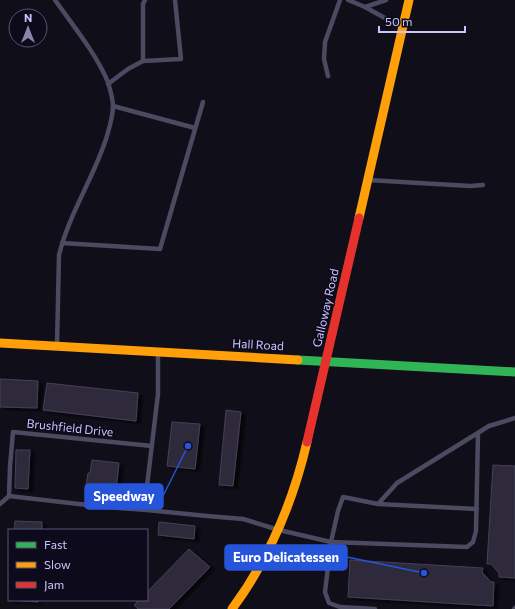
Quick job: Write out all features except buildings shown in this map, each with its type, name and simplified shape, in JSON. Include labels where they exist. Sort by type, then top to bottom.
[{"type":"street","name":"Galloway Road","points":[[232,609],[256,574],[279,530],[301,469],[409,0]]},
{"type":"street","name":"Hall Road","points":[[0,343],[515,372]]},
{"type":"lane","points":[[55,0],[94,54],[108,84],[113,106],[111,122],[99,159],[71,219],[59,255],[57,346]]},
{"type":"lane","points":[[143,61],[143,4],[145,0]]},
{"type":"lane","points":[[108,84],[128,69],[143,61],[181,59],[175,0]]},
{"type":"lane","points":[[328,76],[324,60],[325,42],[340,0]]},
{"type":"lane","points":[[348,0],[365,7],[403,28]]},
{"type":"lane","points":[[365,7],[386,0]]},
{"type":"lane","points":[[62,243],[160,249],[203,102]]},
{"type":"lane","points":[[113,106],[195,128]]},
{"type":"lane","points":[[368,180],[483,186]]},
{"type":"lane","points":[[147,510],[148,486],[158,394],[158,352]]},
{"type":"lane","points":[[378,504],[397,483],[489,426],[515,418]]},
{"type":"lane","name":"Brushfield Drive","points":[[9,496],[10,466],[14,432],[152,446]]},
{"type":"lane","points":[[0,504],[9,496],[105,507],[243,519],[279,530],[331,542],[467,548],[473,542],[476,531],[478,433]]},
{"type":"lane","points":[[375,609],[340,607],[329,603],[325,592],[331,542],[338,510],[343,497],[378,504],[477,509]]},
{"type":"traffic: fast","points":[[298,360],[515,372]]},
{"type":"traffic: slow","points":[[359,218],[409,0]]},
{"type":"traffic: slow","points":[[0,343],[298,360]]},
{"type":"traffic: slow","points":[[232,609],[257,570],[278,529],[295,486],[307,442]]},
{"type":"traffic: jam","points":[[307,442],[359,218]]},
{"type":"place","name":"Speedway","points":[[188,446]]},
{"type":"place","name":"Euro Delicatessen","points":[[424,573]]}]
